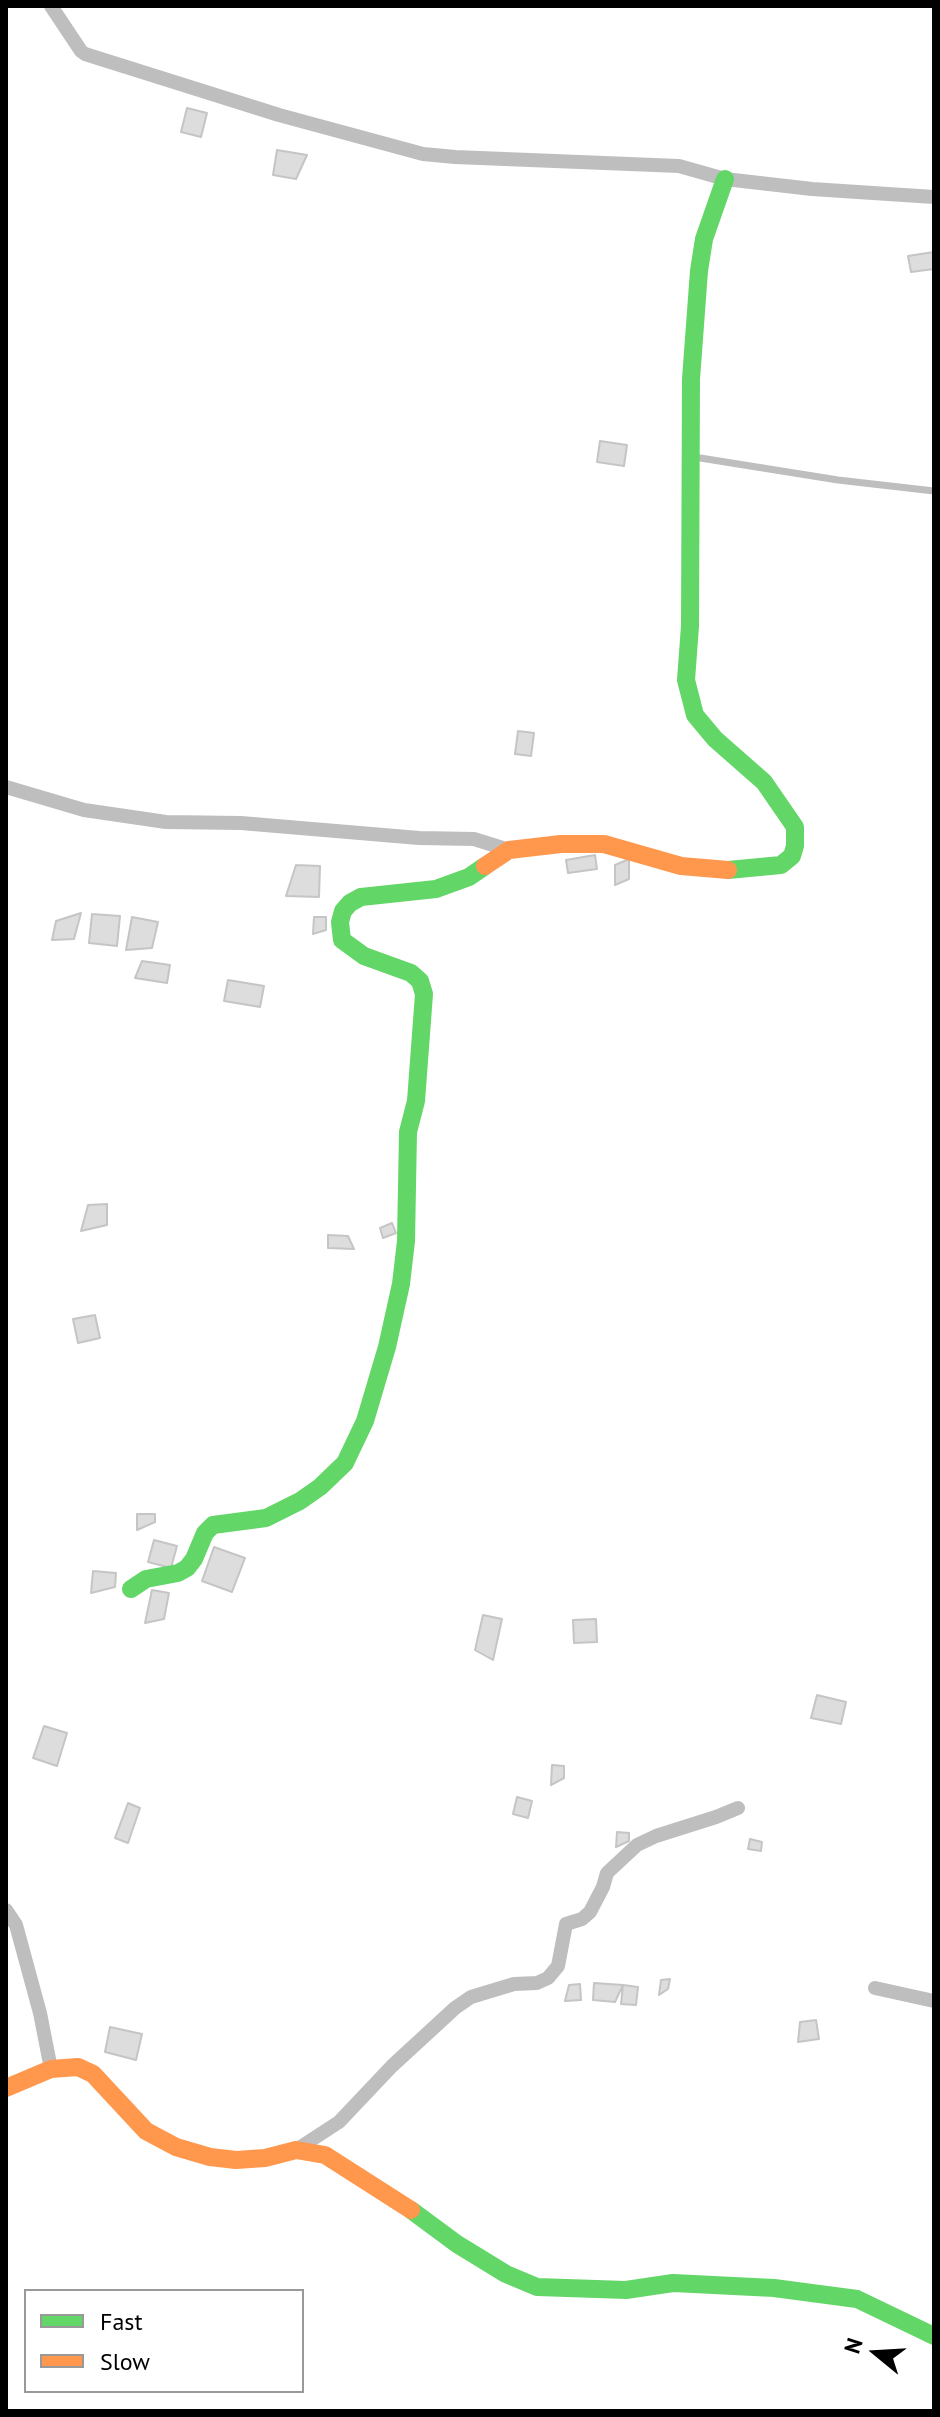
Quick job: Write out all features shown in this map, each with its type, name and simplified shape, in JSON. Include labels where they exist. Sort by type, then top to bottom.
[{"type":"street","points":[[51,6],[85,54],[279,115],[423,154],[679,166],[725,179],[812,189],[934,197]]},
{"type":"street","points":[[6,787],[84,810],[166,822],[241,823],[419,838],[474,839],[509,850],[561,844],[604,844],[681,866],[734,870],[781,865],[792,856],[795,827],[764,782],[715,739],[695,715],[686,680],[690,626],[691,379],[699,271],[704,239],[725,179]]},
{"type":"street","points":[[131,1589],[146,1579],[178,1573],[187,1568],[205,1533],[213,1525],[266,1518],[300,1501],[336,1473],[355,1446],[387,1347],[401,1284],[406,1241],[408,1132],[416,1101],[424,994],[420,981],[411,973],[364,956],[342,940],[340,922],[343,911],[361,897],[436,889],[469,877],[509,850]]},
{"type":"street","points":[[6,2088],[51,2069],[78,2067],[93,2074],[146,2131],[176,2147],[210,2157],[236,2160],[265,2158],[296,2150],[339,2122],[392,2066],[463,2003],[491,1990],[514,1984],[537,1983],[555,1972],[561,1958],[566,1924],[582,1919],[590,1912],[607,1873],[637,1845],[738,1808]]},
{"type":"street","points":[[6,1910],[16,1925],[40,2013],[51,2069]]},
{"type":"street","points":[[875,1988],[934,2001]]},
{"type":"street","points":[[296,2150],[325,2155],[348,2167],[457,2244],[506,2274],[537,2287],[626,2290],[673,2283],[774,2288],[857,2299],[934,2336]]},
{"type":"lane","points":[[692,457],[838,480],[934,491]]},
{"type":"building","points":[[187,108],[207,113],[201,137],[181,132]]},
{"type":"building","points":[[277,150],[307,155],[296,179],[273,175]]},
{"type":"building","points":[[934,252],[934,269],[911,272],[908,256]]},
{"type":"building","points":[[600,441],[627,445],[624,466],[597,462]]},
{"type":"building","points":[[518,731],[534,733],[531,756],[515,754]]},
{"type":"building","points":[[595,855],[597,869],[568,873],[566,860]]},
{"type":"building","points":[[629,859],[629,879],[615,885],[615,865]]},
{"type":"building","points":[[296,865],[320,866],[319,897],[286,896]]},
{"type":"building","points":[[81,913],[74,939],[52,940],[56,921]]},
{"type":"building","points":[[92,914],[120,916],[117,946],[89,943]]},
{"type":"building","points":[[132,917],[158,922],[152,948],[126,950]]},
{"type":"building","points":[[314,917],[326,917],[326,930],[313,934]]},
{"type":"building","points":[[142,961],[170,965],[167,983],[135,978]]},
{"type":"building","points":[[228,980],[264,986],[260,1007],[224,1001]]},
{"type":"building","points":[[107,1204],[107,1225],[81,1231],[88,1205]]},
{"type":"building","points":[[392,1223],[396,1233],[383,1238],[380,1228]]},
{"type":"building","points":[[328,1235],[348,1236],[354,1249],[328,1248]]},
{"type":"building","points":[[95,1315],[100,1338],[78,1343],[73,1319]]},
{"type":"building","points":[[137,1514],[155,1514],[155,1522],[137,1530]]},
{"type":"building","points":[[154,1540],[177,1546],[171,1568],[148,1562]]},
{"type":"building","points":[[214,1547],[245,1558],[232,1592],[202,1581]]},
{"type":"building","points":[[93,1571],[116,1573],[115,1587],[91,1593]]},
{"type":"building","points":[[152,1590],[169,1593],[164,1619],[145,1623]]},
{"type":"building","points":[[483,1615],[502,1619],[493,1660],[475,1650]]},
{"type":"building","points":[[596,1619],[597,1642],[574,1643],[573,1620]]},
{"type":"building","points":[[817,1695],[846,1702],[841,1724],[811,1718]]},
{"type":"building","points":[[44,1726],[67,1733],[57,1766],[33,1758]]},
{"type":"building","points":[[552,1765],[564,1766],[564,1778],[551,1785]]},
{"type":"building","points":[[517,1797],[532,1801],[528,1818],[513,1814]]},
{"type":"building","points":[[128,1803],[140,1808],[128,1843],[115,1838]]},
{"type":"building","points":[[617,1832],[629,1833],[629,1841],[616,1847]]},
{"type":"building","points":[[750,1839],[762,1842],[761,1851],[748,1849]]},
{"type":"building","points":[[670,1979],[668,1989],[659,1995],[661,1980]]},
{"type":"building","points":[[594,1983],[623,1985],[615,2002],[593,2000]]},
{"type":"building","points":[[580,1984],[581,2000],[565,2001],[569,1985]]},
{"type":"building","points":[[623,1985],[638,1987],[636,2005],[621,2004]]},
{"type":"building","points":[[816,2020],[819,2039],[798,2042],[800,2022]]},
{"type":"building","points":[[110,2027],[142,2034],[136,2060],[105,2052]]},
{"type":"traffic: fast","points":[[725,179],[704,239],[699,271],[691,379],[690,626],[686,680],[695,715],[715,739],[764,782],[795,827],[792,856],[781,865],[728,870]]},
{"type":"traffic: fast","points":[[131,1589],[146,1579],[178,1573],[187,1568],[205,1533],[213,1525],[266,1518],[300,1501],[345,1463],[365,1421],[387,1347],[401,1284],[406,1241],[408,1132],[416,1101],[424,994],[420,981],[411,973],[364,956],[342,940],[340,922],[343,911],[361,897],[436,889],[469,877],[485,866]]},
{"type":"traffic: fast","points":[[411,2210],[457,2244],[506,2274],[537,2287],[626,2290],[673,2283],[774,2288],[857,2299],[934,2336]]},
{"type":"traffic: slow","points":[[485,866],[509,850],[561,844],[604,844],[681,866],[728,870]]},
{"type":"traffic: slow","points":[[6,2088],[51,2069],[78,2067],[93,2074],[146,2131],[176,2147],[210,2157],[236,2160],[265,2158],[296,2150],[325,2155],[411,2210]]}]
